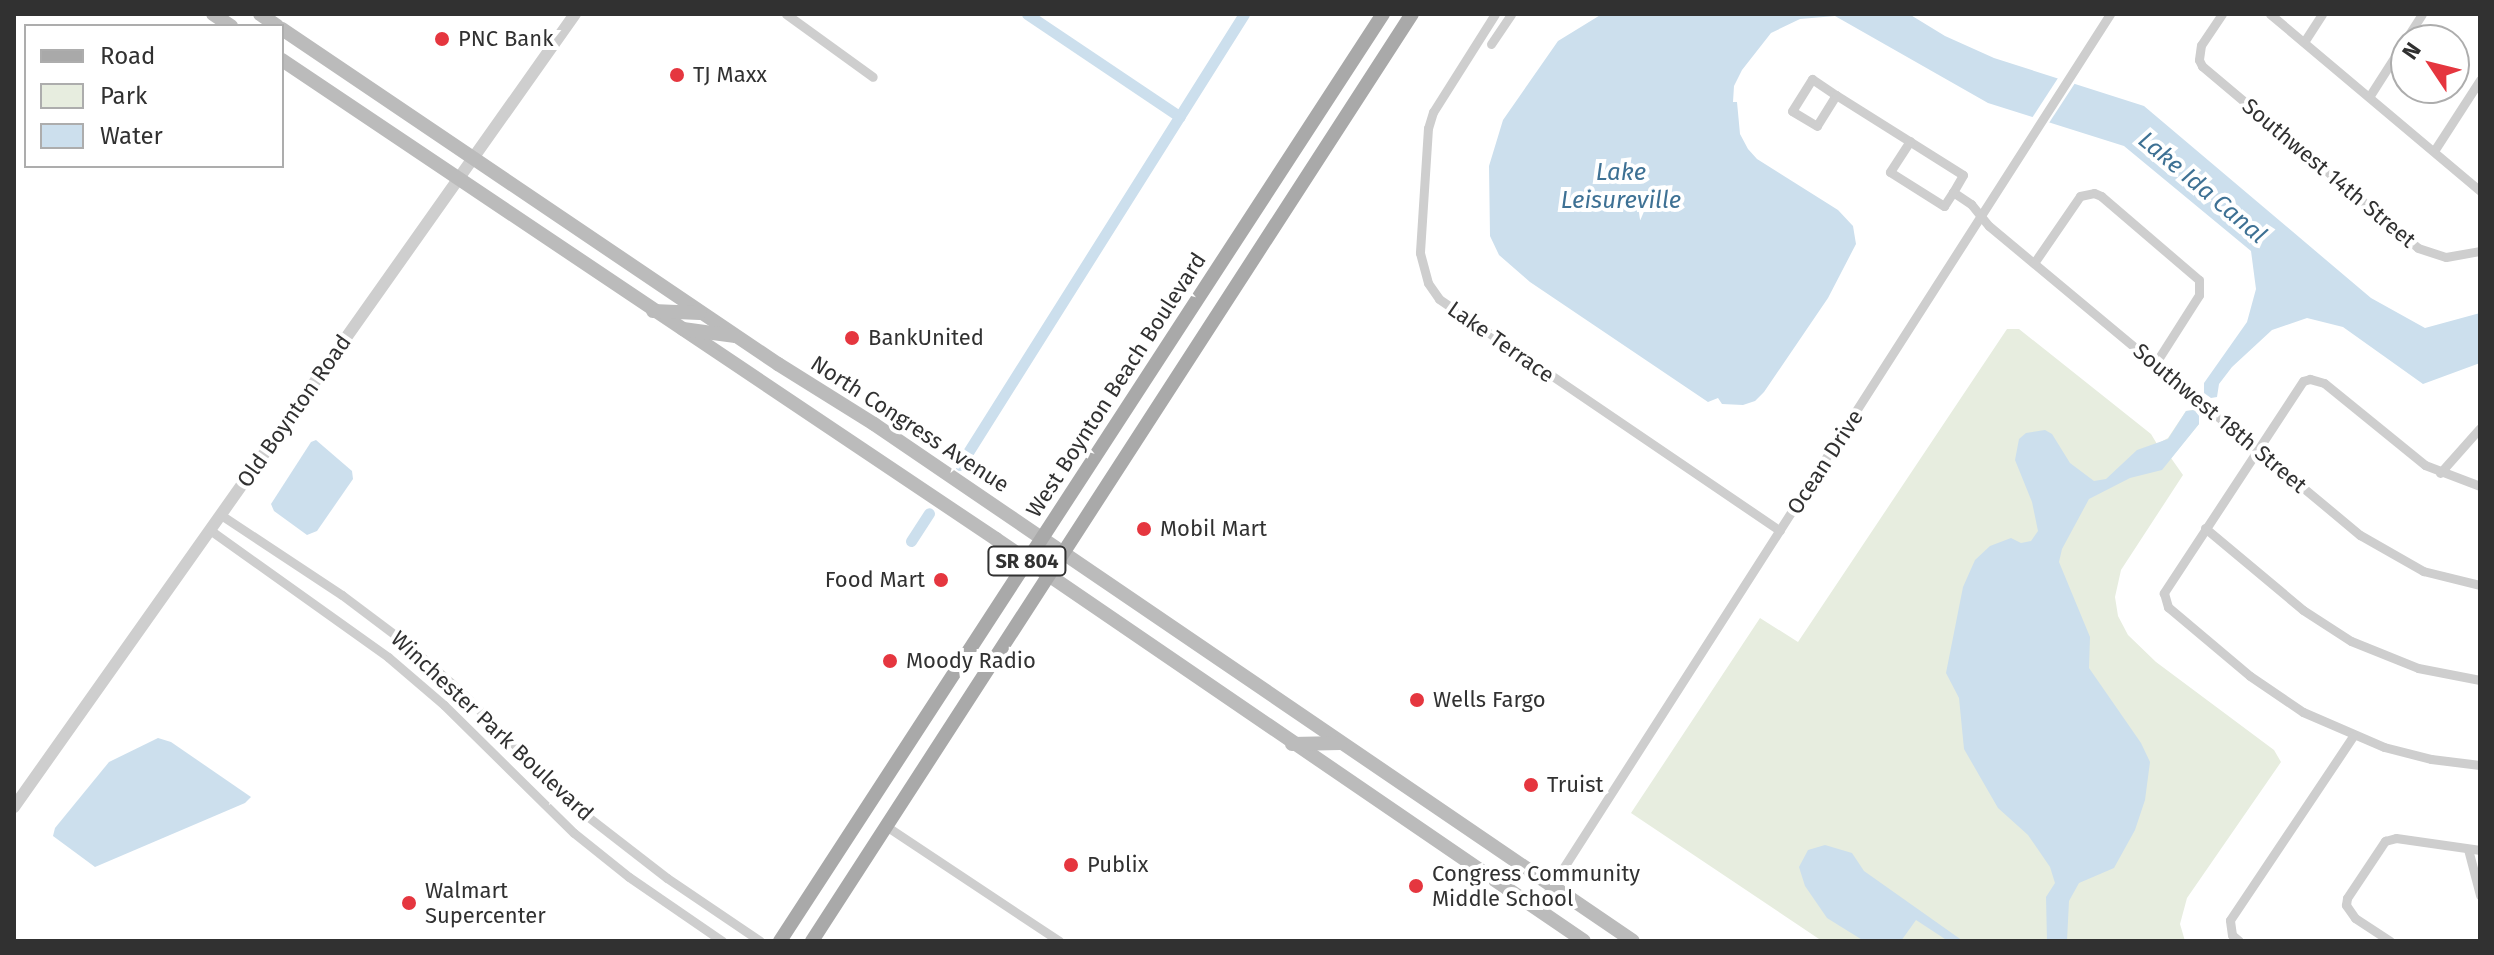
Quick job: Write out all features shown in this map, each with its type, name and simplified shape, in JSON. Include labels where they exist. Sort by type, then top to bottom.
[{"type":"main road","name":"West Boynton Beach Boulevard","points":[[780,941],[1383,14]]},
{"type":"main road","name":"SR 804","points":[[812,941],[1412,14]]},
{"type":"main road","name":"North Congress Avenue","points":[[284,31],[703,314],[1064,552],[1633,941]]},
{"type":"main road","points":[[284,61],[1584,941]]},
{"type":"main road","points":[[1242,232],[1247,268]]},
{"type":"main road","points":[[1220,266],[1227,301]]},
{"type":"main road","points":[[653,311],[703,314]]},
{"type":"main road","points":[[679,328],[738,337]]},
{"type":"main road","points":[[1261,723],[1297,714]]},
{"type":"main road","points":[[1291,744],[1340,743]]},
{"type":"street","name":"Old Boynton Road","points":[[14,807],[575,14]]},
{"type":"street","points":[[786,14],[873,77]]},
{"type":"street","name":"Lake Terrace","points":[[1495,14],[1433,112],[1428,128],[1420,253],[1428,283],[1439,299],[1780,531]]},
{"type":"street","points":[[1491,44],[1511,14]]},
{"type":"street","name":"Ocean Drive","points":[[1537,909],[2110,14]]},
{"type":"street","name":"Southwest 14th Street","points":[[2222,14],[2199,52],[2202,66],[2418,248],[2446,257],[2480,251]]},
{"type":"street","points":[[2270,14],[2480,191]]},
{"type":"street","points":[[2304,42],[2322,14]]},
{"type":"street","points":[[2369,97],[2422,14]]},
{"type":"street","points":[[1836,95],[1817,126],[1792,111],[1812,79],[1836,95],[1910,141],[1963,175],[1944,206],[1890,172],[1910,141]]},
{"type":"street","points":[[2434,151],[2480,80]]},
{"type":"street","name":"Southwest 18th Street","points":[[1953,192],[2374,545],[2423,571],[2480,585]]},
{"type":"street","points":[[2034,263],[2080,196],[2094,193],[2101,196],[2199,280],[2199,295],[2155,364]]},
{"type":"street","points":[[2480,486],[2440,473],[2412,456],[2317,379],[2310,379],[2297,386],[2256,448],[2167,586],[2165,600],[2168,607],[2272,693],[2353,736],[2423,757],[2480,765]]},
{"type":"street","points":[[2440,473],[2480,428]]},
{"type":"street","name":"Winchester Park Boulevard","points":[[221,515],[342,595],[402,640],[458,689],[587,816],[659,873],[760,941]]},
{"type":"street","points":[[2205,528],[2303,610],[2351,641],[2418,668],[2480,680]]},
{"type":"street","name":"Winchester Park Boulevard","points":[[210,530],[388,657],[444,705],[574,833],[629,877],[722,941]]},
{"type":"street","points":[[2239,941],[2230,928],[2230,920],[2353,736]]},
{"type":"street","points":[[886,826],[1059,941]]},
{"type":"street","points":[[2390,941],[2355,918],[2346,905],[2347,898],[2380,846],[2396,838],[2480,850]]},
{"type":"street","points":[[2468,849],[2480,895]]},
{"type":"green space","points":[[2007,329],[2019,329],[2151,434],[2157,444],[2168,438],[2186,411],[2194,410],[2199,415],[2199,424],[2171,458],[2183,475],[2121,570],[2115,597],[2118,616],[2128,635],[2156,662],[2274,750],[2281,762],[2187,898],[2180,924],[2185,941],[1822,941],[1631,813],[1760,618],[1798,642]]},
{"type":"water","name":"Lake Leisureville","points":[[1602,14],[1909,14],[1945,36],[1994,58],[2144,106],[2371,298],[2425,328],[2480,313],[2480,363],[2423,384],[2343,327],[2307,318],[2272,330],[2232,367],[2219,384],[2217,397],[2211,398],[2204,393],[2204,383],[2247,322],[2256,289],[2251,251],[2124,146],[1988,103],[1835,16],[1800,19],[1771,33],[1742,70],[1734,86],[1733,102],[1737,102],[1740,134],[1748,149],[1757,159],[1838,210],[1853,226],[1856,244],[1828,298],[1764,392],[1755,401],[1743,405],[1722,404],[1718,398],[1708,402],[1530,282],[1499,255],[1490,236],[1489,166],[1503,120],[1558,41]]},
{"type":"water","points":[[2194,410],[2199,415],[2199,424],[2162,470],[2130,478],[2089,499],[2062,549],[2059,562],[2090,637],[2089,668],[2141,743],[2150,762],[2145,800],[2135,830],[2114,868],[2079,883],[2069,901],[2067,941],[2047,941],[2046,897],[2055,883],[2050,867],[2028,835],[1998,808],[1964,749],[1959,698],[1946,673],[1963,587],[1975,560],[1990,546],[2011,538],[2021,543],[2031,541],[2038,531],[2032,502],[2015,460],[2019,439],[2026,433],[2045,430],[2052,434],[2070,463],[2094,481],[2106,479],[2137,450],[2168,439],[2186,411]]},
{"type":"water","points":[[316,440],[352,471],[353,479],[317,531],[307,535],[274,511],[271,504],[311,442]]},
{"type":"water","points":[[158,738],[171,742],[251,797],[245,803],[95,867],[53,836],[55,828],[109,762]]},
{"type":"water","points":[[1825,845],[1852,853],[1864,871],[1963,941],[1948,941],[1916,920],[1901,941],[1864,941],[1827,918],[1805,886],[1799,867],[1808,850]]},
{"type":"pier","points":[[2060,75],[2077,80],[2047,126],[2030,121]]},
{"type":"waterway","points":[[1027,14],[1180,117]]},
{"type":"waterway","points":[[960,465],[1244,14]]},
{"type":"waterway","points":[[911,541],[929,513]]},
{"type":"place","name":"PNC Bank","points":[[442,39]]},
{"type":"place","name":"TJ Maxx","points":[[677,75]]},
{"type":"place","name":"BankUnited","points":[[852,338]]},
{"type":"place","name":"Mobil Mart","points":[[1144,529]]},
{"type":"place","name":"Food Mart","points":[[941,580]]},
{"type":"place","name":"Moody Radio","points":[[890,661]]},
{"type":"place","name":"Wells Fargo","points":[[1417,700]]},
{"type":"place","name":"Truist","points":[[1531,785]]},
{"type":"place","name":"Publix","points":[[1071,865]]},
{"type":"place","name":"Congress Community Middle School","points":[[1416,886]]},
{"type":"place","name":"Walmart Supercenter","points":[[409,903]]},
{"type":"water label","name":"Lake Ida Canal","points":[[2202,188]]}]
